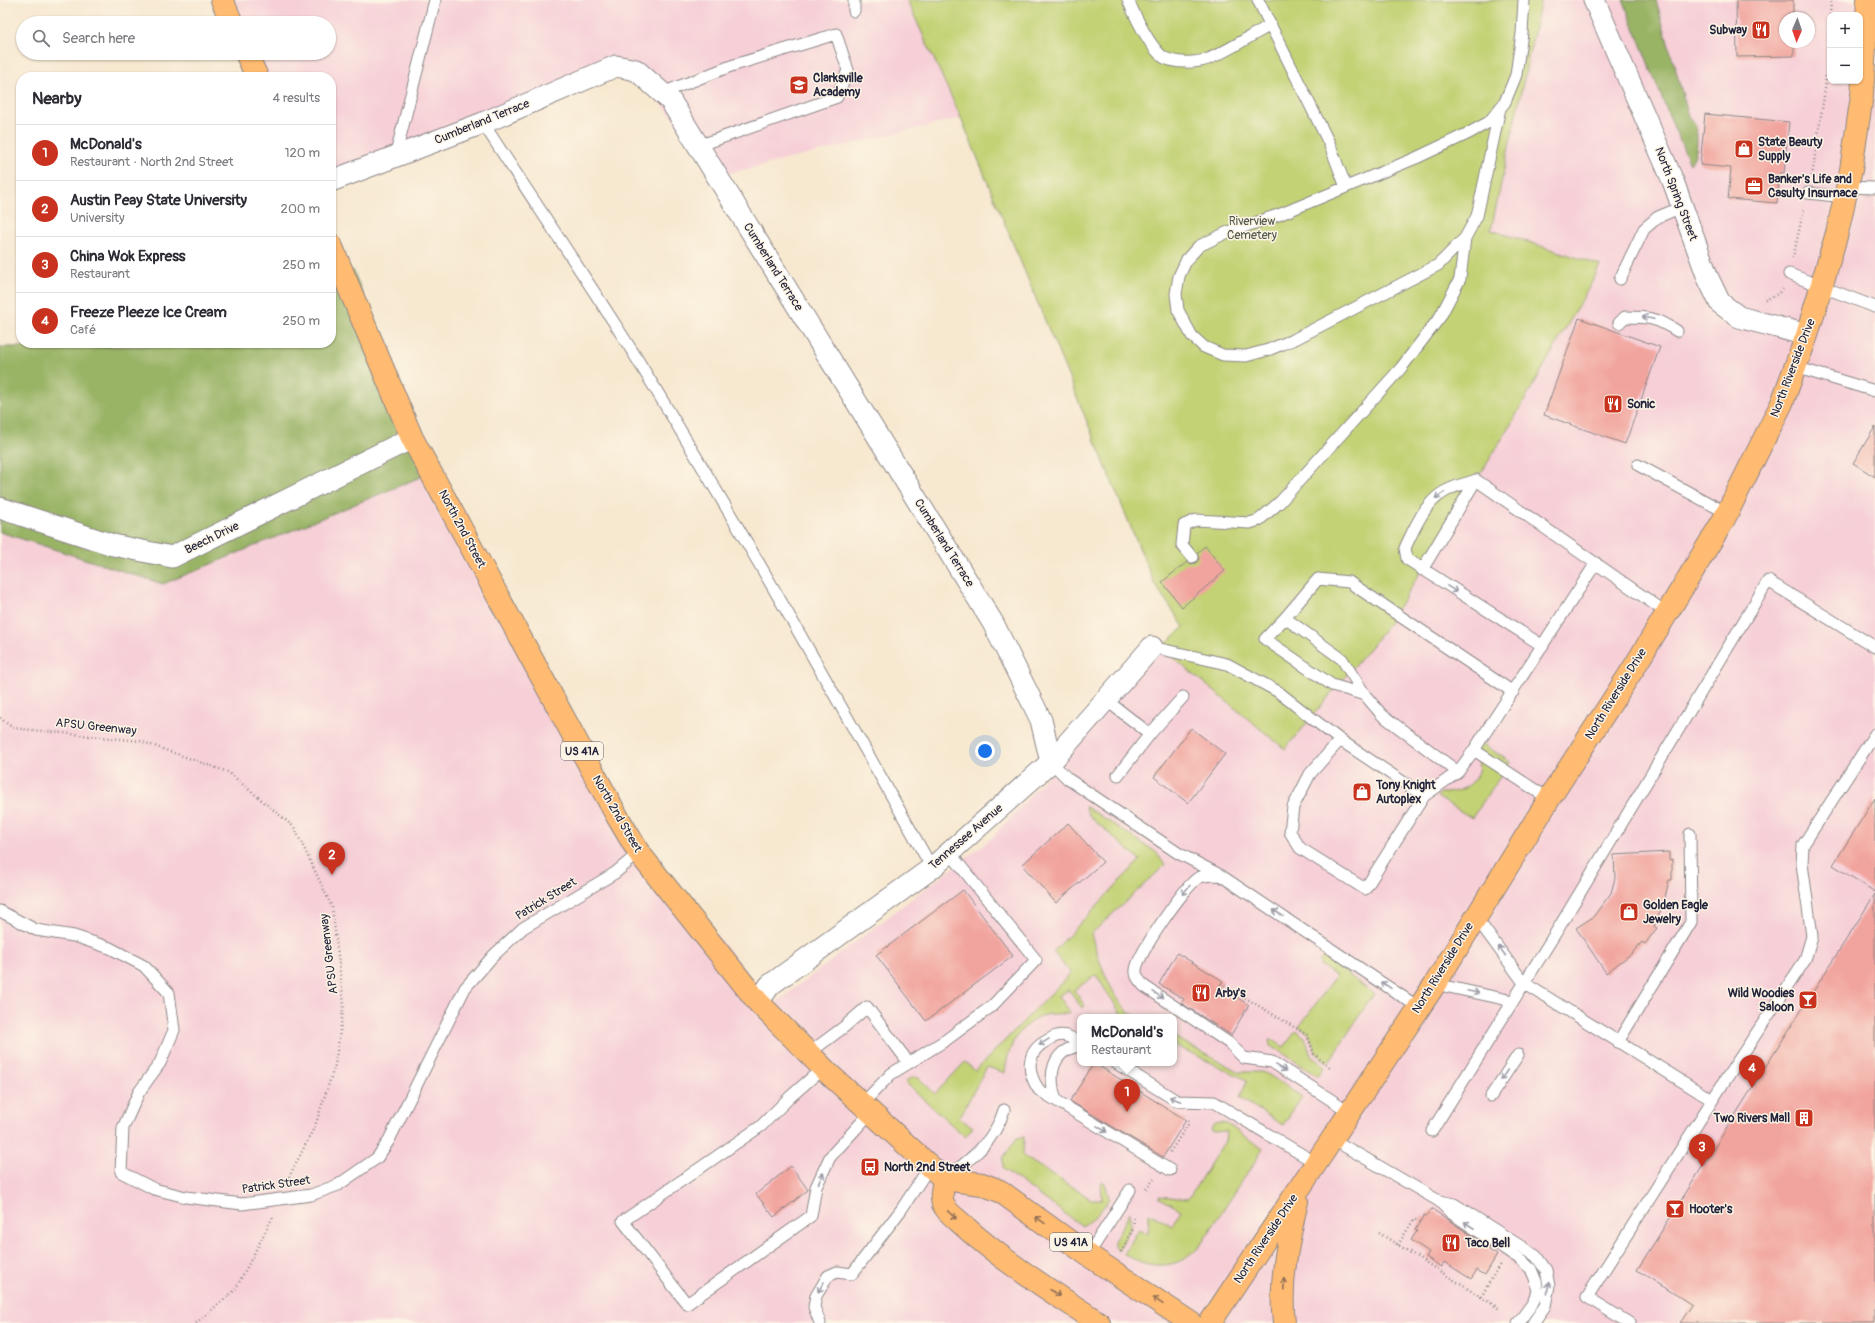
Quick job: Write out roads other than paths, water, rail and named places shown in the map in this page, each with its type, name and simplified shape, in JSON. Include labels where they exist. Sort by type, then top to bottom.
[{"type":"main road","points":[[222,0],[229,16]]},
{"type":"main road","name":"North Riverside Drive","points":[[1210,1323],[1418,1007],[1435,984],[1475,916],[1667,613],[1727,513],[1782,403],[1807,335],[1822,286],[1837,233],[1846,192],[1862,95],[1868,0]]},
{"type":"main road","points":[[249,60],[255,72]]},
{"type":"main road","name":"North 2nd Street","points":[[336,257],[412,438],[617,816],[639,853],[758,1002],[816,1061],[937,1173]]},
{"type":"main road","points":[[937,1173],[943,1202],[947,1211],[972,1233],[1006,1259],[1099,1323]]},
{"type":"main road","name":"US 41A","points":[[937,1173],[982,1184],[1000,1191],[1088,1255],[1191,1323]]},
{"type":"main road","points":[[1284,1323],[1286,1247],[1300,1188]]},
{"type":"street","name":"North Spring Street","points":[[1594,0],[1673,181],[1708,278],[1720,303],[1739,317],[1807,335]]},
{"type":"street","name":"Cumberland Terrace","points":[[336,179],[483,123],[616,66],[636,70],[670,100],[993,623],[1041,720],[1051,762]]},
{"type":"street","name":"Beech Drive","points":[[0,508],[113,545],[172,557],[412,438]]},
{"type":"street","name":"Tennessee Avenue","points":[[758,1002],[770,985],[932,868],[1051,762],[1152,647]]},
{"type":"lane","points":[[395,157],[435,0]]},
{"type":"lane","points":[[1128,0],[1156,50],[1165,58],[1173,60],[1187,62],[1208,59],[1270,25]]},
{"type":"lane","points":[[1258,0],[1329,142],[1346,187]]},
{"type":"lane","points":[[1500,108],[1478,216],[1465,238],[1438,265],[1295,339],[1268,350],[1246,356],[1223,355],[1204,347],[1192,336],[1178,310],[1176,294],[1179,276],[1199,246],[1228,232],[1281,214],[1416,158],[1469,134],[1489,122],[1500,108],[1505,102],[1516,75],[1522,32],[1524,0]]},
{"type":"lane","points":[[662,93],[731,66],[836,34],[848,70],[837,97],[698,146]]},
{"type":"lane","points":[[483,123],[632,352],[701,466],[833,691],[932,868]]},
{"type":"lane","points":[[1808,193],[1846,192],[1875,188]]},
{"type":"lane","points":[[1620,279],[1644,229],[1658,217],[1682,207]]},
{"type":"lane","points":[[1192,557],[1182,545],[1184,525],[1196,520],[1250,523],[1259,520],[1280,502],[1401,368],[1440,317],[1460,278],[1465,238]]},
{"type":"lane","points":[[1789,274],[1875,307]]},
{"type":"lane","points":[[1619,323],[1625,317],[1645,317],[1662,322],[1677,331]]},
{"type":"lane","points":[[1795,367],[1875,391]]},
{"type":"lane","points":[[1638,465],[1727,513]]},
{"type":"lane","points":[[1476,480],[1667,613]]},
{"type":"lane","points":[[1476,480],[1450,488],[1432,501],[1421,515],[1405,548],[1407,559],[1543,646]]},
{"type":"lane","points":[[1422,570],[1476,480]]},
{"type":"lane","points":[[1340,740],[1310,774],[1293,807],[1290,832],[1300,848],[1365,889],[1424,796],[1458,772],[1474,750],[1596,563]]},
{"type":"lane","points":[[1365,695],[1332,685],[1265,638],[1285,618],[1318,579],[1349,582],[1513,692]]},
{"type":"lane","points":[[1432,1131],[1513,1002],[1768,581],[1875,647]]},
{"type":"lane","points":[[1285,618],[1342,659],[1365,695],[1382,715],[1458,772]]},
{"type":"lane","points":[[1152,647],[1227,664],[1278,691],[1340,740],[1424,796]]},
{"type":"lane","points":[[1118,775],[1150,734],[1183,697]]},
{"type":"lane","points":[[1106,700],[1150,734]]},
{"type":"lane","points":[[1629,1323],[1587,1297],[1774,1004],[1805,960],[1812,936],[1802,864],[1803,845],[1875,734]]},
{"type":"lane","points":[[1474,750],[1549,799]]},
{"type":"lane","points":[[1051,762],[1068,779],[1178,853],[1220,875],[1418,1007]]},
{"type":"lane","points":[[1618,1042],[1691,922],[1690,834]]},
{"type":"lane","name":"Patrick Street","points":[[0,911],[36,930],[74,936],[110,948],[144,966],[169,993],[174,1030],[160,1062],[139,1092],[123,1128],[121,1172],[154,1189],[186,1197],[242,1204],[311,1195],[338,1185],[377,1158],[401,1117],[465,988],[493,956],[523,928],[615,873],[639,853]]},
{"type":"lane","points":[[909,1063],[867,1007],[844,1027],[816,1061],[790,1097],[761,1126],[623,1221],[687,1304],[811,1216],[816,1188],[830,1158],[891,1074],[909,1063],[946,1040],[992,1006],[1036,960],[950,853]]},
{"type":"lane","points":[[1220,875],[1200,877],[1191,883],[1179,897],[1140,957],[1136,970],[1137,978],[1144,986],[1229,1043],[1244,1058],[1272,1062],[1350,1112]]},
{"type":"lane","points":[[1475,916],[1524,983],[1712,1100]]},
{"type":"lane","points":[[1435,984],[1513,1002]]},
{"type":"lane","points":[[1077,1043],[1065,1035],[1054,1037],[1035,1048],[1030,1064],[1034,1082],[1039,1090],[1170,1170]]},
{"type":"lane","points":[[1056,1100],[1052,1081],[1056,1059],[1062,1052],[1077,1046]]},
{"type":"lane","points":[[1491,1096],[1518,1054]]},
{"type":"lane","points":[[1121,1066],[1177,1101],[1214,1102],[1316,1163]]},
{"type":"lane","points":[[820,1323],[814,1308],[816,1296],[828,1276],[837,1272],[852,1274],[901,1210],[937,1173],[979,1152],[1001,1121],[1004,1110]]},
{"type":"lane","points":[[1332,1139],[1439,1201],[1451,1213],[1520,1259],[1531,1269],[1536,1281],[1538,1292],[1532,1304],[1518,1323]]},
{"type":"lane","points":[[1088,1255],[1130,1190]]},
{"type":"lane","points":[[1439,1201],[1454,1204],[1536,1256],[1546,1270],[1549,1286],[1545,1306],[1533,1323]]},
{"type":"place","name":"Subway","points":[[1761,30]]},
{"type":"place","name":"Clarksville Academy","points":[[799,85]]},
{"type":"place","name":"State Beauty Supply","points":[[1744,149]]},
{"type":"place","name":"Banker's Life and Casulty Insurnace","points":[[1754,186]]},
{"type":"place","name":"Sonic","points":[[1613,404]]},
{"type":"place","name":"Tony Knight Autoplex","points":[[1362,792]]},
{"type":"place","name":"Austin Peay State University","points":[[332,875]]},
{"type":"place","name":"Golden Eagle Jewelry","points":[[1629,912]]},
{"type":"place","name":"Arby's","points":[[1201,993]]},
{"type":"place","name":"Wild Woodies Saloon","points":[[1808,1000]]},
{"type":"place","name":"Freeze Pleeze Ice Cream","points":[[1752,1088]]},
{"type":"place","name":"McDonald's","points":[[1127,1112]]},
{"type":"place","name":"Two Rivers Mall","points":[[1804,1118]]},
{"type":"place","name":"North 2nd Street","points":[[870,1167]]},
{"type":"place","name":"China Wok Express","points":[[1702,1167]]},
{"type":"place","name":"Hooter's","points":[[1675,1209]]},
{"type":"place","name":"Taco Bell","points":[[1451,1243]]},
{"type":"park label","name":"Riverview Cemetery","points":[[1252,228]]}]
